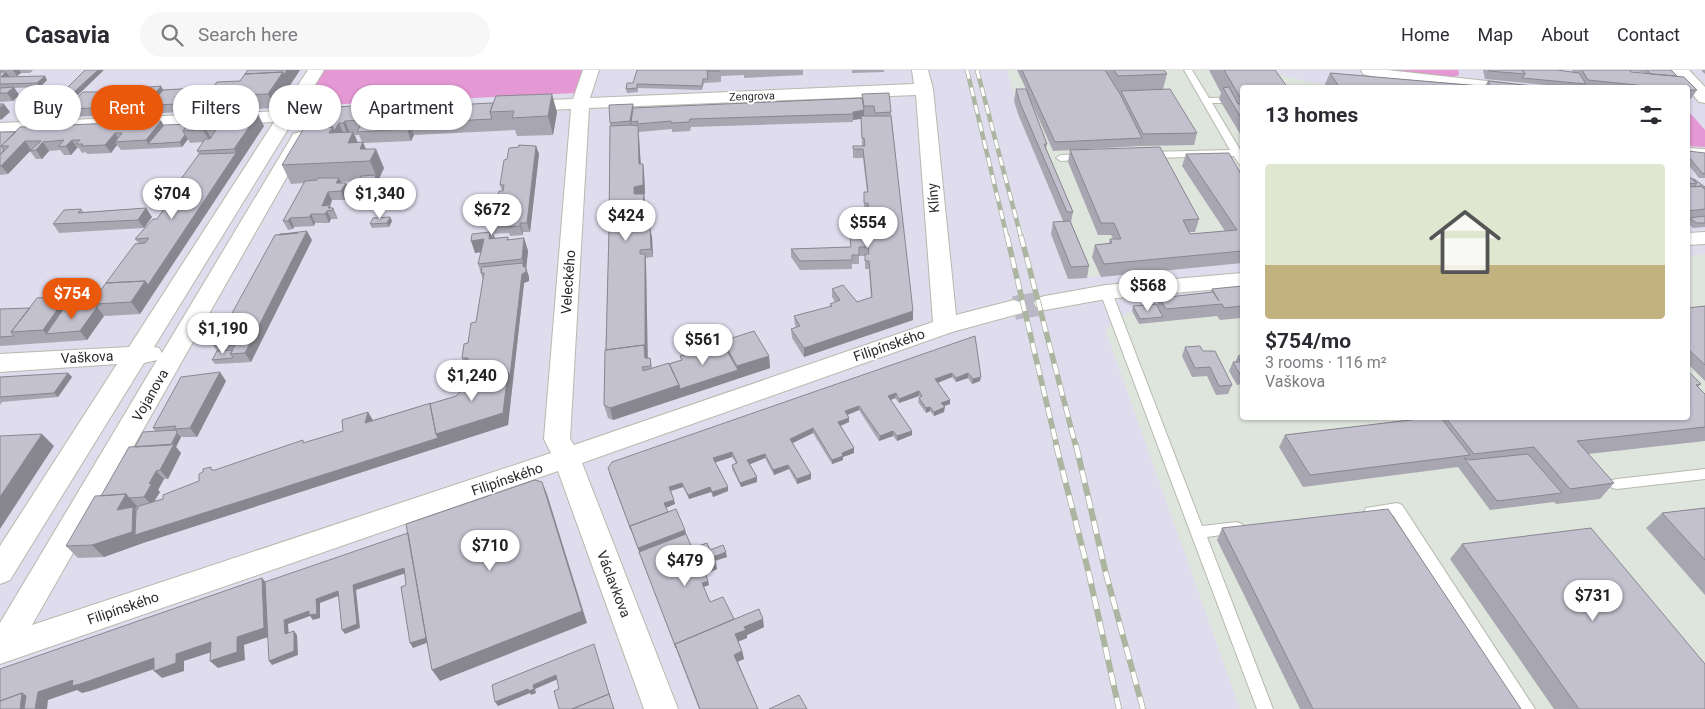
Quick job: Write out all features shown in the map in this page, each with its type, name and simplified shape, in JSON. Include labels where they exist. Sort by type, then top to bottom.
[{"type":"street","points":[[306,85],[316,70]]},
{"type":"street","name":"Veleckého","points":[[567,458],[557,439],[580,103],[591,70]]},
{"type":"street","points":[[1369,70],[1390,76],[1467,77],[1495,85]]},
{"type":"street","points":[[1680,70],[1705,98]]},
{"type":"street","name":"Zengrova","points":[[501,107],[922,80]]},
{"type":"street","name":"Klíny","points":[[922,80],[945,326]]},
{"type":"street","points":[[1690,104],[1705,106]]},
{"type":"street","points":[[0,128],[269,117]]},
{"type":"street","points":[[0,571],[277,130]]},
{"type":"street","name":"Vojanova","points":[[1,650],[305,130]]},
{"type":"street","points":[[1690,239],[1705,238]]},
{"type":"street","points":[[1045,303],[1106,292],[1240,280]]},
{"type":"street","name":"Filipínského","points":[[1,650],[567,458],[945,326],[1014,308]]},
{"type":"street","name":"Vaškova","points":[[0,362],[175,353]]},
{"type":"street","name":"Václavkova","points":[[567,458],[661,709]]},
{"type":"lane","points":[[1188,70],[1240,157]]},
{"type":"lane","points":[[1206,101],[1240,100]]},
{"type":"lane","points":[[1690,152],[1705,152]]},
{"type":"lane","points":[[1139,156],[1240,157]]},
{"type":"lane","points":[[1061,158],[1100,157]]},
{"type":"lane","points":[[1106,292],[1265,709]]},
{"type":"lane","points":[[1617,484],[1705,474]]},
{"type":"lane","points":[[1359,513],[1397,509],[1528,709]]},
{"type":"lane","points":[[1198,532],[1254,526]]},
{"type":"shaded area","points":[[325,70],[582,70],[576,93],[472,98],[472,85],[351,85],[351,104],[341,104],[341,85],[316,85]]},
{"type":"shaded area","points":[[1007,70],[1272,70],[1278,74],[1309,82],[1340,85],[1240,85],[1240,263],[1068,279],[1051,234],[1067,233],[1017,106]]},
{"type":"shaded area","points":[[1385,70],[1458,70],[1459,75],[1450,78]]},
{"type":"shaded area","points":[[1690,114],[1705,130],[1705,147],[1690,146]]},
{"type":"shaded area","points":[[1705,254],[1705,709],[1240,709],[1105,329],[1134,309],[1240,298],[1240,420],[1690,420],[1690,256]]},
{"type":"building","points":[[85,70],[98,70],[81,86],[70,85]]},
{"type":"building","points":[[248,70],[287,70],[284,75],[283,72],[245,74]]},
{"type":"building","points":[[637,70],[707,70],[708,79],[703,79],[702,86],[637,84],[637,88],[626,89],[627,83],[633,83]]},
{"type":"building","points":[[1022,70],[1105,70],[1120,94],[1142,138],[1055,142]]},
{"type":"building","points":[[1114,70],[1164,70],[1167,74],[1118,76]]},
{"type":"building","points":[[1224,70],[1275,70],[1286,85],[1240,85],[1240,97]]},
{"type":"building","points":[[1522,70],[1525,74],[1489,71]]},
{"type":"building","points":[[1522,70],[1557,70],[1579,73],[1586,84],[1522,78],[1525,74]]},
{"type":"building","points":[[1582,70],[1629,70],[1631,72],[1684,77],[1697,90],[1690,90],[1690,85],[1636,85],[1588,80]]},
{"type":"building","points":[[1647,70],[1671,70],[1677,76],[1651,74]]},
{"type":"building","points":[[0,72],[6,72],[1,77],[45,76],[37,83],[0,84]]},
{"type":"building","points":[[283,72],[274,85],[269,85],[268,94],[259,94],[259,85],[215,85],[217,82],[240,81],[245,74]]},
{"type":"building","points":[[1330,73],[1468,85],[1338,85]]},
{"type":"building","points":[[1488,81],[1524,85],[1490,85]]},
{"type":"building","points":[[14,87],[7,93],[0,93],[0,88]]},
{"type":"building","points":[[1229,87],[1238,104],[1240,104],[1240,116],[1223,88]]},
{"type":"building","points":[[173,89],[173,104],[163,105],[163,90]]},
{"type":"building","points":[[1016,89],[1026,89],[1047,144],[1044,144],[1073,212],[1067,212],[1020,103]]},
{"type":"building","points":[[1170,89],[1197,133],[1143,134],[1121,91]]},
{"type":"building","points":[[83,92],[91,92],[91,108],[81,108],[81,94]]},
{"type":"building","points":[[889,93],[891,112],[875,113],[874,106],[864,106],[862,94]]},
{"type":"building","points":[[552,94],[548,116],[512,118],[514,111],[490,112],[496,96]]},
{"type":"building","points":[[862,98],[864,110],[853,112],[853,114],[690,119],[689,122],[671,123],[671,121],[637,124],[638,121],[631,122],[633,108]]},
{"type":"building","points":[[493,103],[490,112],[492,119],[472,120],[472,104]]},
{"type":"building","points":[[633,104],[630,121],[610,123],[609,105]]},
{"type":"building","points":[[351,106],[351,121],[341,123],[341,107]]},
{"type":"building","points":[[861,116],[891,116],[913,311],[804,348],[791,329],[800,326],[794,316],[832,306],[830,304],[840,300],[832,289],[843,285],[857,302],[872,297],[869,261],[865,261],[865,254],[869,254],[868,247],[859,247],[859,255],[852,255],[852,260],[800,261],[791,249],[851,247],[850,236],[871,236],[868,203],[864,203],[864,192],[868,192],[863,149],[853,149],[853,146],[865,146],[864,138],[862,138]]},
{"type":"building","points":[[81,124],[91,124],[91,130],[154,130],[146,140],[115,142],[122,133],[115,133],[105,145],[81,146],[83,144],[76,144],[80,140],[72,140],[66,146],[58,147],[64,140],[43,142],[36,150],[30,151],[41,141],[25,141],[0,166],[0,155],[9,146],[1,146],[17,130],[81,130]]},
{"type":"building","points":[[164,125],[173,125],[173,130],[184,130],[185,135],[180,142],[148,144],[160,130],[163,130]]},
{"type":"building","points":[[610,126],[638,126],[639,164],[643,164],[643,185],[634,187],[634,194],[644,194],[643,203],[649,203],[649,220],[631,222],[632,230],[650,228],[651,249],[640,250],[640,254],[645,254],[645,349],[644,345],[606,350]]},
{"type":"building","points":[[216,130],[247,130],[234,149],[197,151],[205,139],[210,139]]},
{"type":"building","points":[[303,130],[331,130],[329,133],[353,132],[348,143],[363,142],[360,149],[376,149],[370,161],[282,165]]},
{"type":"building","points":[[358,130],[390,130],[357,132]]},
{"type":"building","points":[[0,132],[16,132],[1,146],[4,150],[0,155]]},
{"type":"building","points":[[519,145],[536,146],[527,223],[520,223],[520,226],[507,227],[508,225],[487,225],[489,214],[499,213],[500,206],[497,207],[502,196],[498,196],[499,191],[503,191],[504,185],[500,185],[504,160],[507,159],[509,148],[519,147]]},
{"type":"building","points":[[1160,147],[1199,219],[1183,220],[1190,234],[1237,230],[1186,154],[1229,153],[1240,172],[1240,251],[1104,264],[1095,245],[1112,243],[1110,239],[1121,239],[1114,223],[1101,223],[1070,150]]},
{"type":"building","points":[[1690,151],[1705,153],[1705,174],[1690,158]]},
{"type":"building","points":[[236,153],[148,285],[145,281],[106,283],[135,244],[145,243],[149,238],[135,239],[153,219],[157,219],[185,179],[181,179],[199,154]]},
{"type":"building","points":[[376,175],[374,181],[358,182],[361,176]]},
{"type":"building","points":[[318,178],[339,178],[336,183],[346,183],[341,191],[328,192],[322,206],[330,205],[328,208],[333,208],[333,210],[327,211],[325,214],[311,214],[310,217],[290,218],[288,221],[283,221],[305,181],[317,180]]},
{"type":"building","points":[[1690,178],[1697,183],[1690,184]]},
{"type":"building","points":[[1692,179],[1705,187],[1705,189],[1701,186],[1694,187],[1697,183]]},
{"type":"building","points":[[1701,186],[1705,189],[1705,209],[1690,211],[1690,187]]},
{"type":"building","points":[[146,208],[138,220],[53,224],[64,210],[81,209],[78,213]]},
{"type":"building","points":[[1705,216],[1705,223],[1697,223],[1690,218]]},
{"type":"building","points":[[390,217],[387,223],[370,224],[373,218]]},
{"type":"building","points":[[1070,221],[1089,266],[1071,267],[1053,222]]},
{"type":"building","points":[[307,231],[245,353],[230,354],[235,345],[214,346],[275,235]]},
{"type":"building","points":[[490,232],[489,239],[508,237],[507,240],[524,238],[522,259],[478,264],[484,239],[471,241],[472,234]]},
{"type":"building","points":[[523,263],[526,272],[522,274],[510,376],[508,372],[465,377],[464,381],[468,358],[462,358],[464,344],[468,343],[471,323],[476,322],[484,273],[481,273],[482,267]]},
{"type":"building","points":[[145,281],[131,302],[96,304],[90,300],[96,297],[106,283]]},
{"type":"building","points":[[1240,286],[1240,306],[1224,308],[1222,304],[1166,309],[1159,298],[1213,292],[1219,301],[1212,289]]},
{"type":"building","points":[[67,296],[43,330],[11,332],[37,298]]},
{"type":"building","points":[[92,303],[97,307],[80,331],[46,334],[64,308],[86,307]]},
{"type":"building","points":[[1156,304],[1163,317],[1140,319],[1133,306]]},
{"type":"building","points":[[1705,306],[1705,365],[1690,351],[1690,308]]},
{"type":"building","points":[[30,308],[11,332],[14,336],[0,337],[0,309]]},
{"type":"building","points":[[754,331],[769,356],[737,366],[723,341]]},
{"type":"building","points":[[975,336],[981,377],[973,379],[968,373],[956,378],[952,373],[935,379],[950,400],[941,403],[945,407],[934,412],[930,407],[926,408],[919,398],[922,396],[919,391],[899,399],[896,393],[888,396],[912,431],[897,436],[893,431],[880,436],[859,406],[845,411],[849,418],[838,422],[854,448],[842,453],[843,456],[832,460],[813,428],[790,439],[811,474],[797,479],[788,465],[773,470],[765,454],[747,460],[757,477],[740,483],[732,465],[737,463],[732,452],[713,458],[728,487],[712,492],[710,487],[688,495],[682,483],[669,487],[674,500],[664,503],[668,512],[630,526],[631,530],[608,468],[612,462]]},
{"type":"building","points":[[723,344],[738,370],[680,389],[669,364],[682,360],[680,356]]},
{"type":"building","points":[[644,345],[645,358],[650,358],[651,366],[642,367],[643,371],[669,363],[679,385],[610,408],[604,405],[605,350]]},
{"type":"building","points":[[1200,346],[1203,351],[1215,351],[1232,385],[1219,386],[1210,367],[1195,368],[1185,347]]},
{"type":"building","points":[[233,350],[230,354],[232,358],[212,360],[217,351]]},
{"type":"building","points":[[1233,362],[1240,362],[1240,374]]},
{"type":"building","points":[[220,372],[190,428],[174,429],[176,426],[153,428],[181,377]]},
{"type":"building","points":[[508,372],[503,413],[436,434],[430,404],[456,396],[462,390],[465,377]]},
{"type":"building","points":[[68,373],[54,393],[0,397],[0,377]]},
{"type":"building","points":[[1690,373],[1701,384],[1696,385],[1705,394],[1705,427],[1577,441],[1614,483],[1570,489],[1534,447],[1474,454],[1448,420],[1690,420]]},
{"type":"building","points":[[431,403],[438,438],[135,535],[136,511],[139,506],[163,499],[163,495],[199,481],[199,474],[203,472],[203,469],[211,467],[211,470],[215,470],[303,440],[303,443],[343,431],[342,420],[368,412],[365,423]]},
{"type":"building","points":[[1410,420],[1443,420],[1470,455],[1310,475],[1285,435]]},
{"type":"building","points":[[176,430],[177,433],[171,445],[135,447],[143,432]]},
{"type":"building","points":[[42,434],[0,497],[0,436]]},
{"type":"building","points":[[174,444],[160,470],[156,471],[144,497],[129,498],[126,494],[101,496],[129,447]]},
{"type":"building","points":[[1528,454],[1562,493],[1497,501],[1464,458],[1469,460]]},
{"type":"building","points":[[535,480],[542,482],[582,611],[432,670],[406,524]]},
{"type":"building","points":[[126,494],[117,510],[133,507],[132,532],[92,545],[66,546],[95,496]]},
{"type":"building","points":[[1705,508],[1705,560],[1662,513]]},
{"type":"building","points":[[676,509],[685,530],[638,548],[630,526]]},
{"type":"building","points":[[1388,509],[1521,709],[1313,709],[1222,528]]},
{"type":"building","points":[[1591,528],[1705,664],[1705,709],[1579,709],[1462,544]]},
{"type":"building","points":[[408,533],[426,638],[410,643],[401,587],[406,585],[404,568],[353,585],[357,624],[342,630],[338,591],[316,599],[317,614],[309,615],[309,611],[284,620],[285,634],[294,631],[294,651],[269,661],[265,582]]},
{"type":"building","points":[[686,534],[692,548],[707,543],[710,550],[723,545],[726,552],[713,557],[716,565],[704,570],[708,581],[702,583],[710,602],[723,597],[734,619],[675,644],[676,648],[639,552]]},
{"type":"building","points":[[262,578],[264,628],[237,637],[237,652],[210,661],[211,642],[176,654],[176,663],[154,671],[154,658],[80,684],[72,686],[73,680],[38,692],[35,709],[24,709],[26,696],[22,693],[0,701],[0,669]]},
{"type":"building","points":[[759,609],[763,619],[744,627],[746,630],[735,634],[742,651],[734,655],[758,709],[700,709],[675,644]]},
{"type":"building","points":[[594,644],[610,697],[609,694],[572,709],[559,709],[554,691],[559,689],[556,675],[533,685],[534,689],[529,691],[528,689],[495,702],[492,685]]},
{"type":"building","points":[[22,693],[20,709],[0,709],[0,701]]},
{"type":"building","points":[[609,694],[614,709],[572,709]]},
{"type":"building","points":[[799,695],[807,709],[769,709]]},
{"type":"tunnel","points":[[1014,308],[1045,303]]},
{"type":"railway","points":[[967,70],[1007,237]]},
{"type":"railway","points":[[977,70],[1021,237]]},
{"type":"railway","points":[[1007,236],[1057,447]]},
{"type":"railway","points":[[1021,236],[1076,447]]},
{"type":"railway","points":[[1056,445],[1089,574],[1119,709]]},
{"type":"railway","points":[[1076,445],[1106,574],[1143,709]]}]
